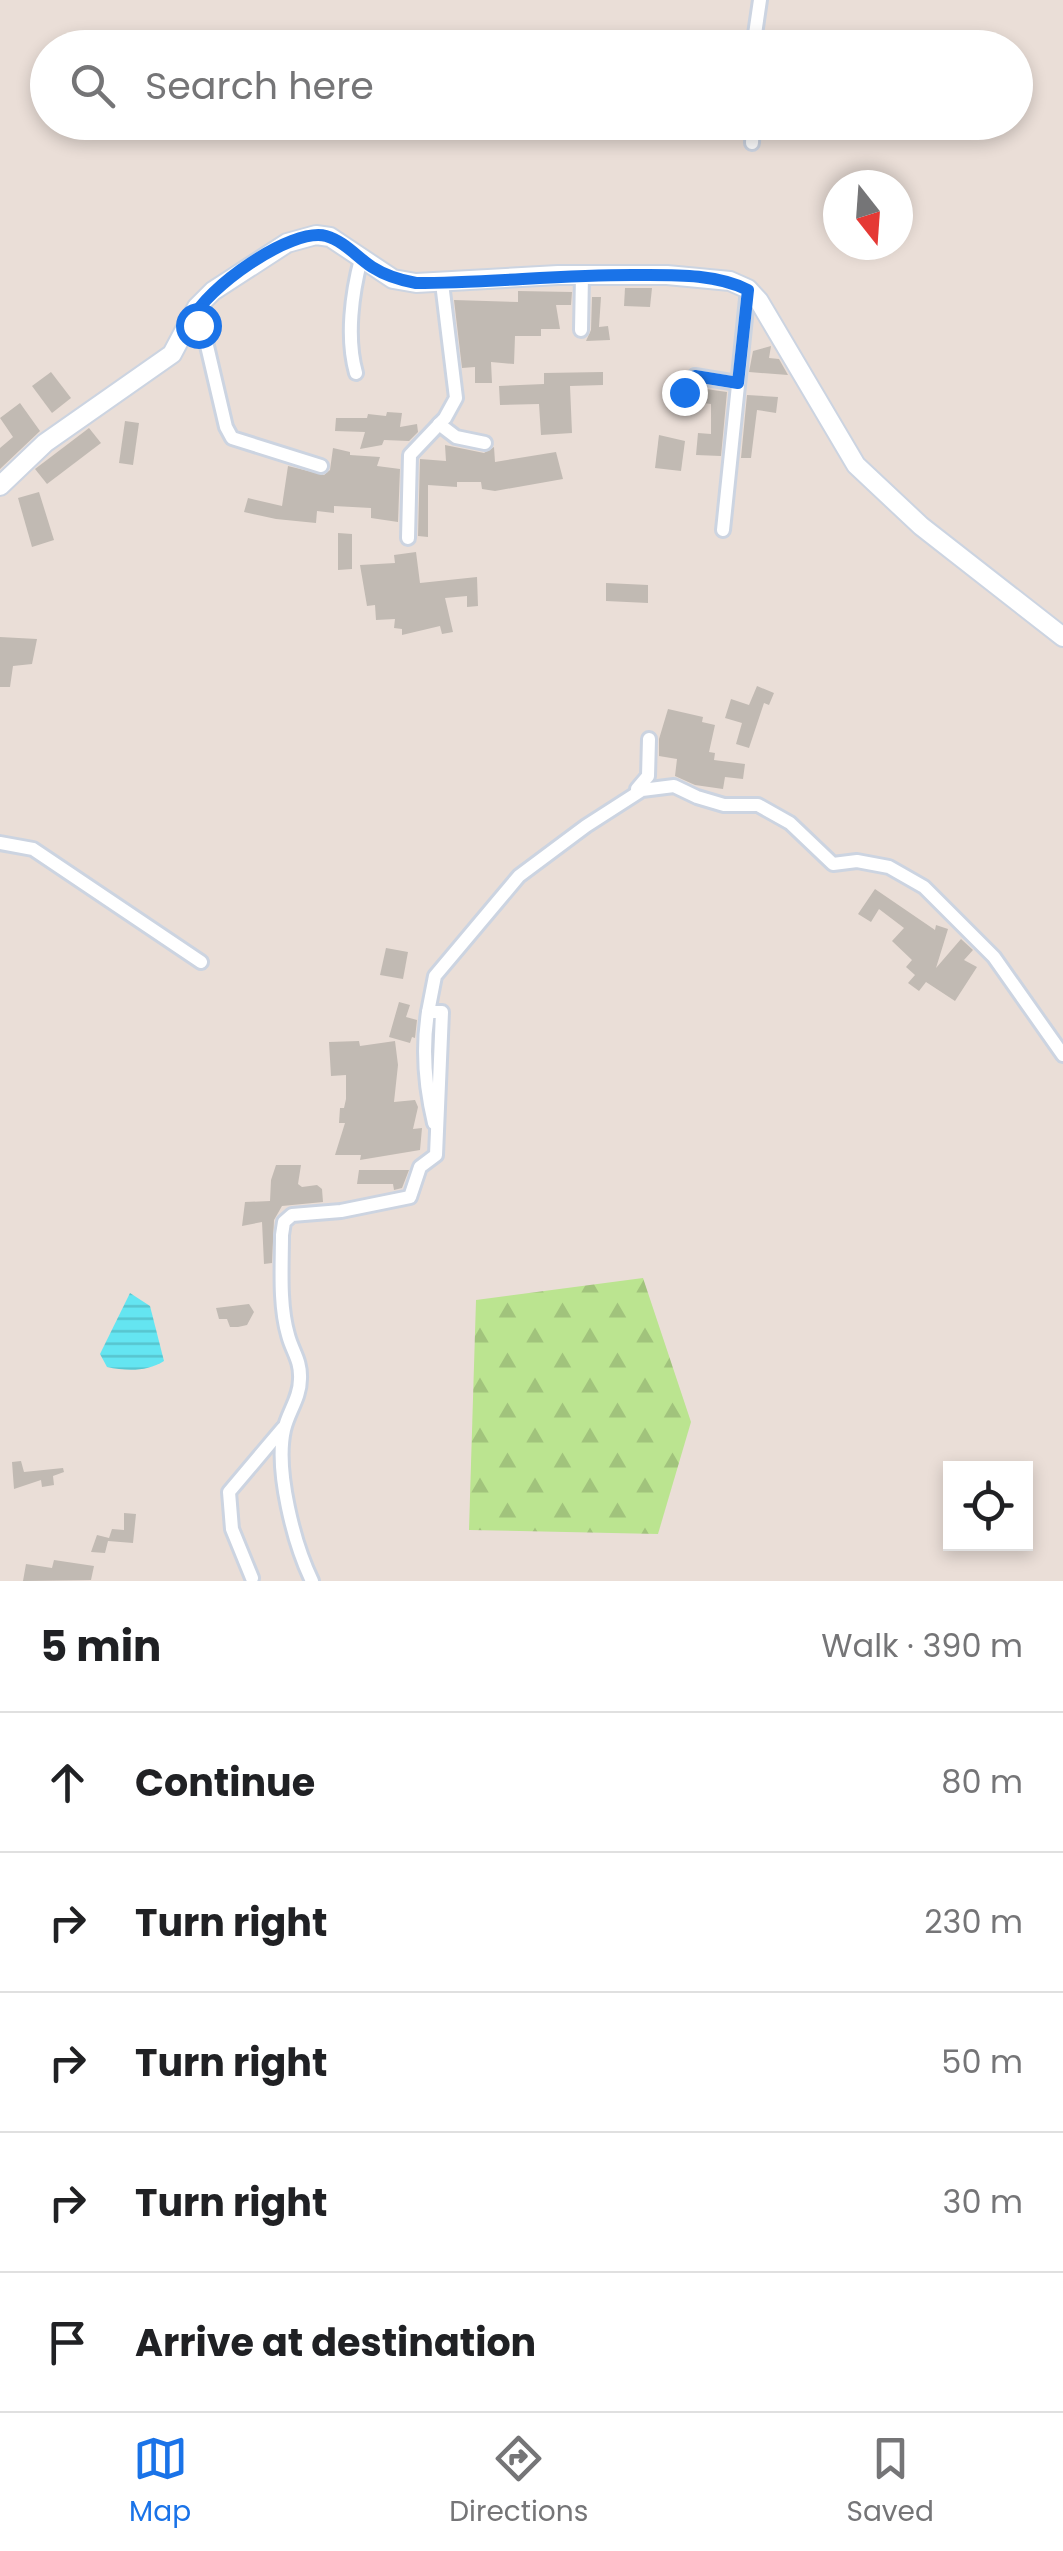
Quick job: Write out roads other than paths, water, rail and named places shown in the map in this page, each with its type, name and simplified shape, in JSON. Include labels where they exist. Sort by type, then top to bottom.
[{"type":"street","points":[[756,30],[760,0]]},
{"type":"street","points":[[0,486],[45,443],[172,354],[197,307],[213,291],[296,238],[330,237],[393,279],[442,283],[582,274],[730,281],[759,301],[856,465],[921,526],[1063,637]]},
{"type":"street","points":[[356,373],[352,356],[354,295],[361,259]]},
{"type":"street","points":[[581,330],[582,274]]},
{"type":"street","points":[[408,538],[410,454],[452,409],[457,391],[442,283]]},
{"type":"street","points":[[723,530],[748,290]]},
{"type":"street","points":[[192,320],[204,334],[232,438],[321,466]]},
{"type":"street","points":[[684,392],[695,376],[738,383]]},
{"type":"street","points":[[439,424],[456,438],[486,443]]},
{"type":"street","points":[[632,795],[648,776],[649,739]]},
{"type":"street","points":[[252,1578],[232,1529],[229,1492],[285,1426],[300,1382],[300,1360],[288,1339],[285,1320],[284,1222],[292,1216],[410,1197],[420,1167],[436,1154],[442,1012],[428,1012],[435,976],[519,876],[632,795],[654,786],[674,786],[724,804],[758,805],[790,823],[833,864],[857,861],[889,867],[924,886],[994,957],[1063,1055]]},
{"type":"street","points":[[0,843],[33,849],[200,962]]},
{"type":"street","points":[[285,1426],[285,1480],[298,1544],[312,1581]]},
{"type":"water","points":[[130,1293],[150,1306],[164,1361],[136,1370],[107,1367],[100,1354]]}]
